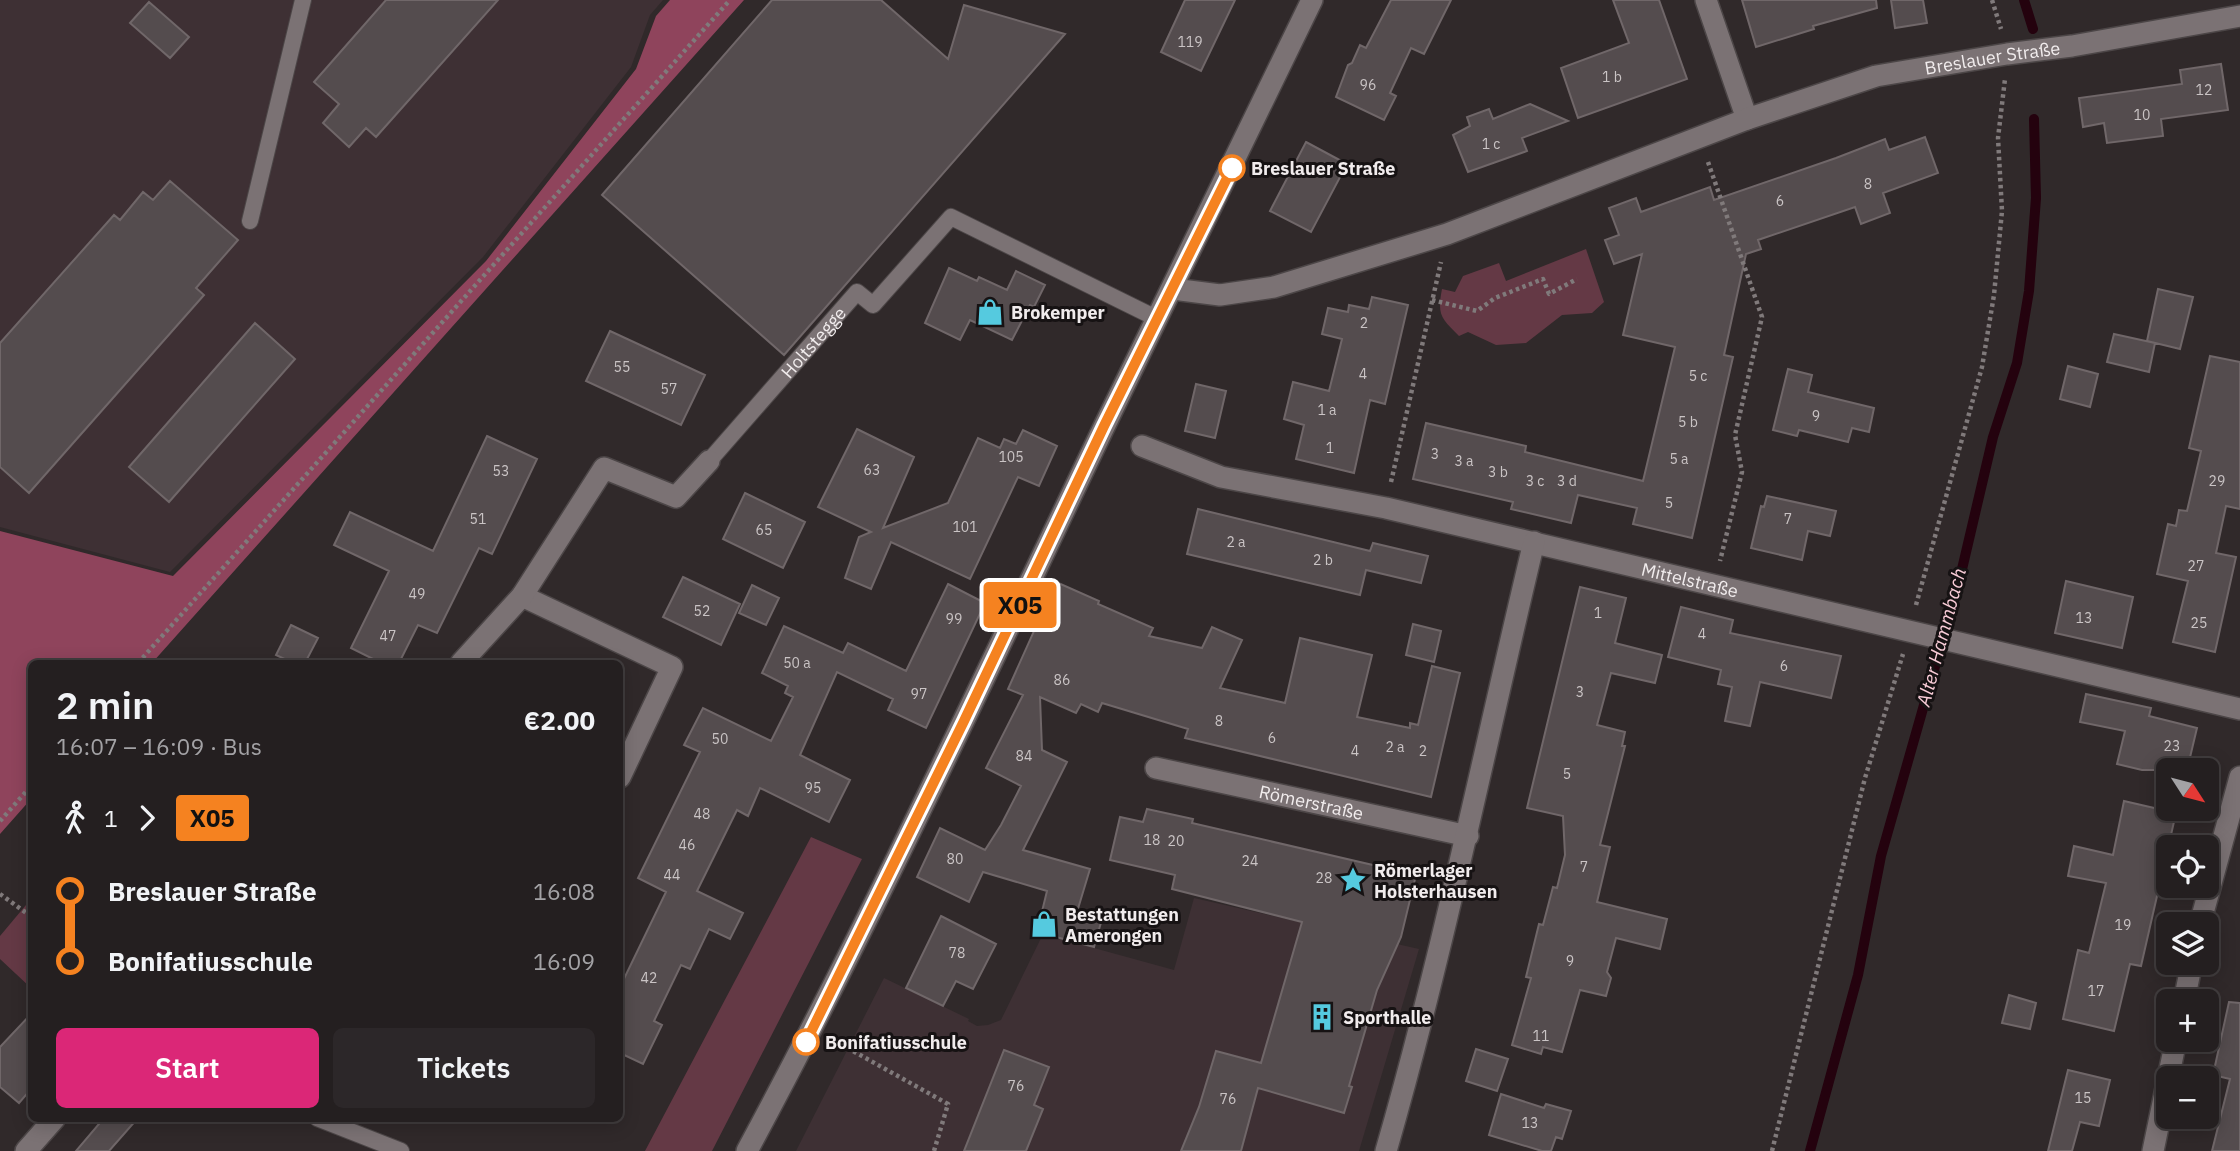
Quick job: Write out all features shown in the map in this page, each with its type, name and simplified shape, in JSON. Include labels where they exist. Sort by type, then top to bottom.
[{"type":"street","points":[[747,1151],[813,1029],[1312,0]]},
{"type":"street","points":[[1706,0],[1747,119]]},
{"type":"street","name":"Breslauer Straße","points":[[1173,289],[1220,295],[1274,286],[1447,234],[1699,136],[1876,76],[2072,46],[2240,16]]},
{"type":"street","name":"Mittelstraße","points":[[1142,446],[1221,477],[1386,508],[2240,709]]},
{"type":"street","name":"Holtstegge","points":[[464,660],[522,596],[604,468],[676,497],[709,461]]},
{"type":"street","points":[[1386,1151],[1417,1042],[1468,836],[1534,542]]},
{"type":"street","points":[[522,596],[672,667],[623,771]]},
{"type":"street","name":"Römerstraße","points":[[1156,768],[1468,836]]},
{"type":"street","points":[[2203,912],[2240,777]]},
{"type":"street","points":[[2153,1151],[2174,1052]]},
{"type":"street","points":[[26,1151],[51,1122]]},
{"type":"lane","points":[[250,221],[303,0]]},
{"type":"lane","name":"Holtstegge","points":[[709,461],[858,292],[873,305],[951,217],[1158,319]]},
{"type":"lane","points":[[327,1122],[401,1151]]},
{"type":"path","points":[[141,660],[730,0]]},
{"type":"path","points":[[1699,136],[1762,317],[1735,435],[1742,472],[1713,586]]},
{"type":"path","points":[[1386,508],[1447,234]]},
{"type":"path","points":[[1432,300],[1476,311],[1495,298],[1542,279],[1549,294],[1577,279]]},
{"type":"path","points":[[0,821],[28,790]]},
{"type":"path","points":[[0,894],[28,914]]},
{"type":"path","points":[[813,1029],[948,1104],[934,1151]]},
{"type":"shaded area","points":[[0,0],[663,0],[650,15],[631,67],[483,257],[170,572],[0,527]]},
{"type":"shaded area","points":[[670,0],[744,0],[155,660],[28,660],[28,802],[0,834],[0,531],[173,576],[486,261],[636,69],[656,16]]},
{"type":"shaded area","points":[[1586,249],[1604,302],[1592,313],[1562,315],[1526,343],[1496,345],[1468,332],[1459,336],[1442,316],[1442,289],[1455,292],[1463,276],[1499,263],[1506,281]]},
{"type":"shaded area","points":[[811,837],[862,859],[712,1151],[645,1151]]},
{"type":"shaded area","name":"Bonifatiusschule","points":[[1194,898],[1419,949],[1359,1151],[796,1151],[884,978],[969,1019],[968,1021],[977,1026],[988,1025],[1001,1020],[1043,934],[1174,970]]},
{"type":"shaded area","points":[[28,903],[28,985],[0,959],[0,936]]},
{"type":"building","points":[[386,0],[498,0],[376,137],[366,128],[349,147],[323,123],[339,104],[314,82]]},
{"type":"building","points":[[772,0],[881,0],[948,59],[964,5],[1065,34],[784,355],[602,195]]},
{"type":"building","points":[[1185,0],[1235,0],[1201,71],[1161,52]]},
{"type":"building","points":[[1391,0],[1451,0],[1424,54],[1411,48],[1390,93],[1396,96],[1384,120],[1336,97],[1348,65],[1352,63],[1360,45],[1366,48]]},
{"type":"building","points":[[1613,0],[1659,0],[1687,79],[1578,118],[1561,68],[1629,43]]},
{"type":"building","points":[[1742,0],[1876,0],[1877,8],[1813,26],[1814,29],[1756,47]]},
{"type":"building","points":[[1891,0],[1923,0],[1927,23],[1895,28]]},
{"type":"building","points":[[149,2],[189,37],[170,58],[130,23]]},
{"type":"building","points":[[2221,64],[2228,110],[2161,119],[2163,136],[2107,143],[2104,123],[2083,127],[2079,98],[2182,84],[2180,70]]},
{"type":"building","points":[[1530,104],[1568,121],[1522,138],[1527,151],[1468,172],[1453,135],[1470,126],[1467,117],[1489,109],[1493,119]]},
{"type":"building","points":[[1925,137],[1938,173],[1883,193],[1890,213],[1861,224],[1855,207],[1758,240],[1761,249],[1746,254],[1724,355],[1733,357],[1692,538],[1633,524],[1637,508],[1578,495],[1571,523],[1511,509],[1513,502],[1413,479],[1426,423],[1526,446],[1525,452],[1643,481],[1675,347],[1623,335],[1642,254],[1614,264],[1605,240],[1619,235],[1609,208],[1636,198],[1641,212],[1710,187],[1714,200],[1885,139],[1889,150]]},
{"type":"building","points":[[1306,142],[1347,164],[1311,232],[1270,211]]},
{"type":"building","points":[[170,181],[238,240],[196,288],[204,295],[29,493],[0,467],[0,343],[114,215],[120,220],[143,192],[153,200]]},
{"type":"building","name":"Brokemper","points":[[949,268],[977,281],[979,277],[1007,290],[1016,271],[1045,285],[1034,307],[1030,305],[1012,340],[970,320],[960,340],[925,323]]},
{"type":"building","points":[[2158,289],[2193,297],[2180,349],[2147,341]]},
{"type":"building","points":[[1372,297],[1408,305],[1385,404],[1370,400],[1354,473],[1296,459],[1304,425],[1284,419],[1293,382],[1329,391],[1342,339],[1322,334],[1328,308],[1348,312],[1349,305],[1369,309]]},
{"type":"building","points":[[255,323],[295,359],[169,502],[129,467]]},
{"type":"building","points":[[610,331],[705,375],[681,425],[586,381]]},
{"type":"building","points":[[2114,334],[2155,343],[2149,372],[2107,362]]},
{"type":"building","points":[[2210,356],[2240,362],[2240,509],[2226,506],[2216,553],[2236,557],[2215,652],[2173,642],[2188,581],[2157,574],[2168,524],[2176,526],[2179,510],[2187,511],[2201,451],[2189,448]]},
{"type":"building","points":[[2068,366],[2098,374],[2090,407],[2060,399]]},
{"type":"building","points":[[1788,369],[1812,375],[1808,392],[1874,408],[1869,432],[1852,428],[1848,442],[1799,430],[1797,436],[1773,430]]},
{"type":"building","points":[[1196,384],[1226,391],[1215,438],[1185,431]]},
{"type":"building","points":[[857,429],[914,457],[883,528],[948,503],[978,438],[1000,448],[1004,439],[1016,444],[1023,430],[1057,446],[1039,486],[1018,477],[970,579],[891,542],[871,589],[845,578],[859,537],[871,532],[818,507]]},
{"type":"building","points":[[487,436],[537,459],[492,554],[479,548],[437,633],[418,625],[400,660],[375,660],[351,648],[389,571],[334,545],[350,512],[433,551]]},
{"type":"building","points":[[745,493],[805,522],[783,568],[723,539]]},
{"type":"building","points":[[1767,496],[1836,511],[1830,536],[1808,531],[1802,560],[1751,548],[1761,506],[1764,507]]},
{"type":"building","points":[[1198,509],[1370,551],[1373,543],[1428,556],[1421,583],[1366,570],[1360,595],[1187,554]]},
{"type":"building","points":[[683,577],[740,604],[721,645],[663,617]]},
{"type":"building","points":[[2066,581],[2133,597],[2122,648],[2055,633]]},
{"type":"building","points":[[1056,582],[1153,628],[1149,636],[1202,648],[1212,627],[1242,640],[1220,688],[1285,703],[1300,638],[1372,655],[1357,717],[1410,728],[1410,723],[1418,725],[1432,666],[1460,673],[1431,797],[1185,738],[1188,729],[1102,703],[1098,712],[1081,704],[1076,713],[1040,697],[1042,750],[1067,762],[1023,850],[1090,869],[1077,912],[1102,919],[1094,947],[1037,932],[1047,891],[983,872],[969,902],[917,877],[940,828],[985,850],[1021,786],[986,768],[1023,695],[1008,689]]},
{"type":"building","points":[[948,584],[985,603],[926,728],[888,710],[893,699],[837,672],[800,755],[850,780],[829,822],[760,788],[748,816],[737,810],[697,891],[743,913],[730,939],[709,929],[690,969],[681,965],[654,1021],[662,1025],[643,1064],[623,1054],[623,981],[666,892],[638,878],[700,752],[684,745],[703,708],[771,741],[793,697],[785,693],[788,686],[762,673],[784,626],[843,653],[848,643],[906,671]]},
{"type":"building","points":[[752,585],[779,598],[766,625],[739,613]]},
{"type":"building","points":[[1580,587],[1626,598],[1615,643],[1662,655],[1655,683],[1611,673],[1597,725],[1625,732],[1622,746],[1625,746],[1600,845],[1610,847],[1597,902],[1667,919],[1660,949],[1616,938],[1607,972],[1611,978],[1606,996],[1580,990],[1562,1052],[1543,1047],[1541,1054],[1512,1045],[1531,978],[1526,977],[1539,924],[1543,925],[1553,887],[1557,888],[1565,855],[1563,816],[1527,808]]},
{"type":"building","points":[[1681,607],[1733,620],[1730,633],[1841,656],[1831,698],[1760,682],[1750,726],[1725,721],[1732,687],[1718,684],[1721,670],[1668,657]]},
{"type":"building","points":[[1413,624],[1441,631],[1434,662],[1406,655]]},
{"type":"building","points":[[291,625],[318,638],[307,660],[287,660],[276,655]]},
{"type":"building","points":[[2086,694],[2151,708],[2149,716],[2197,728],[2190,758],[2156,758],[2156,770],[2142,770],[2117,764],[2125,731],[2080,722]]},
{"type":"building","points":[[2124,801],[2156,808],[2156,821],[2174,821],[2171,835],[2156,835],[2157,898],[2141,966],[2130,964],[2114,1031],[2063,1019],[2078,950],[2089,953],[2106,883],[2068,876],[2074,846],[2113,855]]},
{"type":"building","points":[[1147,809],[1193,819],[1192,823],[1416,875],[1401,937],[1377,990],[1349,1086],[1352,1087],[1344,1113],[1258,1088],[1241,1151],[1181,1151],[1199,1107],[1216,1051],[1261,1063],[1302,922],[1172,889],[1175,875],[1110,860],[1120,817],[1143,822]]},
{"type":"building","points":[[941,916],[996,944],[973,989],[956,981],[943,1006],[906,988]]},
{"type":"building","points":[[2009,995],[2036,1003],[2030,1029],[2002,1023]]},
{"type":"building","points":[[2229,1002],[2240,1003],[2240,1151],[2212,1151],[2230,1079],[2219,1076],[2219,1066],[2215,1066]]},
{"type":"building","points":[[28,1017],[28,1093],[19,1103],[0,1087],[0,1047]]},
{"type":"building","points":[[1476,1049],[1508,1059],[1497,1091],[1466,1081]]},
{"type":"building","points":[[1004,1050],[1049,1067],[1034,1105],[1043,1109],[1026,1151],[964,1151]]},
{"type":"building","points":[[2068,1070],[2110,1080],[2099,1126],[2080,1122],[2072,1151],[2048,1151]]},
{"type":"building","points":[[1501,1094],[1544,1108],[1546,1104],[1571,1111],[1562,1139],[1556,1137],[1551,1151],[1542,1151],[1489,1135]]},
{"type":"building","points":[[101,1122],[134,1122],[109,1151],[76,1151]]},
{"type":"waterway","name":"Alter Hammbach","points":[[2024,0],[2033,29]]},
{"type":"waterway","name":"Alter Hammbach","points":[[1810,1151],[1858,975],[1881,856],[1959,582],[1993,437],[2017,363],[2029,291],[2036,198],[2034,119]]},
{"type":"bus line","name":"X05","points":[[806,1042],[1232,168]]},
{"type":"place","name":"Breslauer Straße","points":[[1232,168]]},
{"type":"place","name":"Brokemper","points":[[990,312]]},
{"type":"place","name":"Römerlager Holsterhausen","points":[[1353,880]]},
{"type":"place","name":"Bestattungen Amerongen","points":[[1044,924]]},
{"type":"place","name":"Sporthalle","points":[[1322,1017]]},
{"type":"place","name":"Bonifatiusschule","points":[[806,1042]]}]
